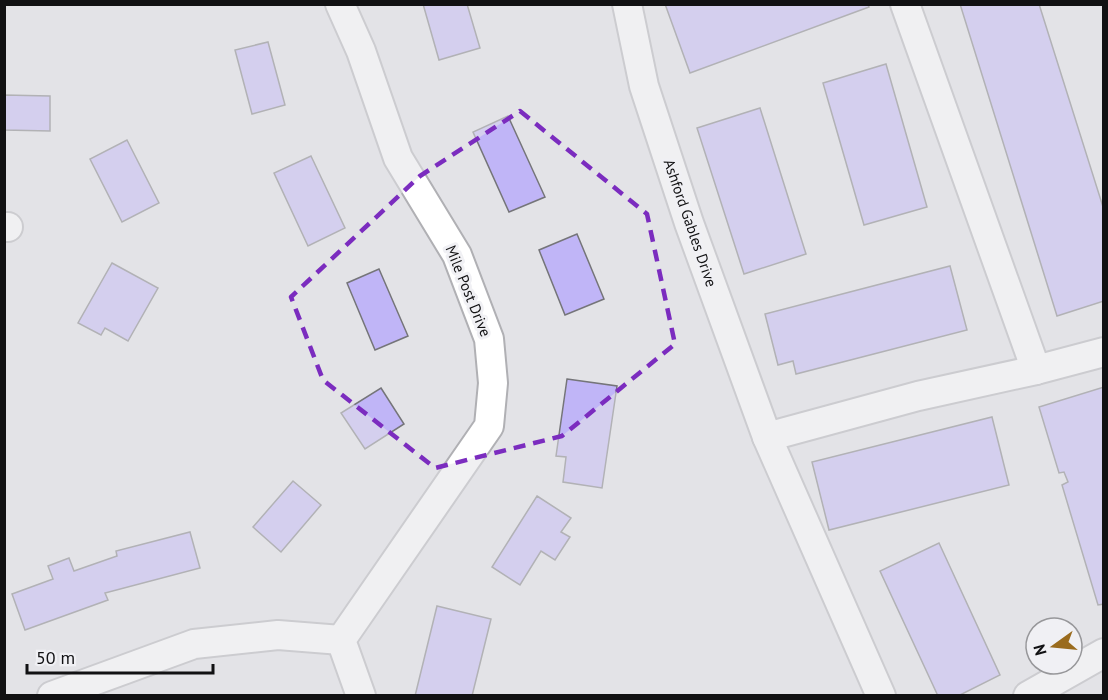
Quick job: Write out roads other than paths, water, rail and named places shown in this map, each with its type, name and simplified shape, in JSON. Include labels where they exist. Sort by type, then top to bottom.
[{"type":"street","name":"Mile Post Drive","points":[[340,4],[361,51],[398,158],[457,255],[489,339],[493,383],[489,426],[341,640]]},
{"type":"street","name":"Ashford Gables Drive","points":[[627,4],[647,97],[688,223],[767,436],[881,696]]},
{"type":"street","points":[[905,4],[1036,370]]},
{"type":"street","points":[[767,436],[918,396],[1036,370],[1104,352]]},
{"type":"street","points":[[52,696],[194,644],[278,635],[341,640],[361,696]]},
{"type":"street","points":[[1028,696],[1104,653]]}]
